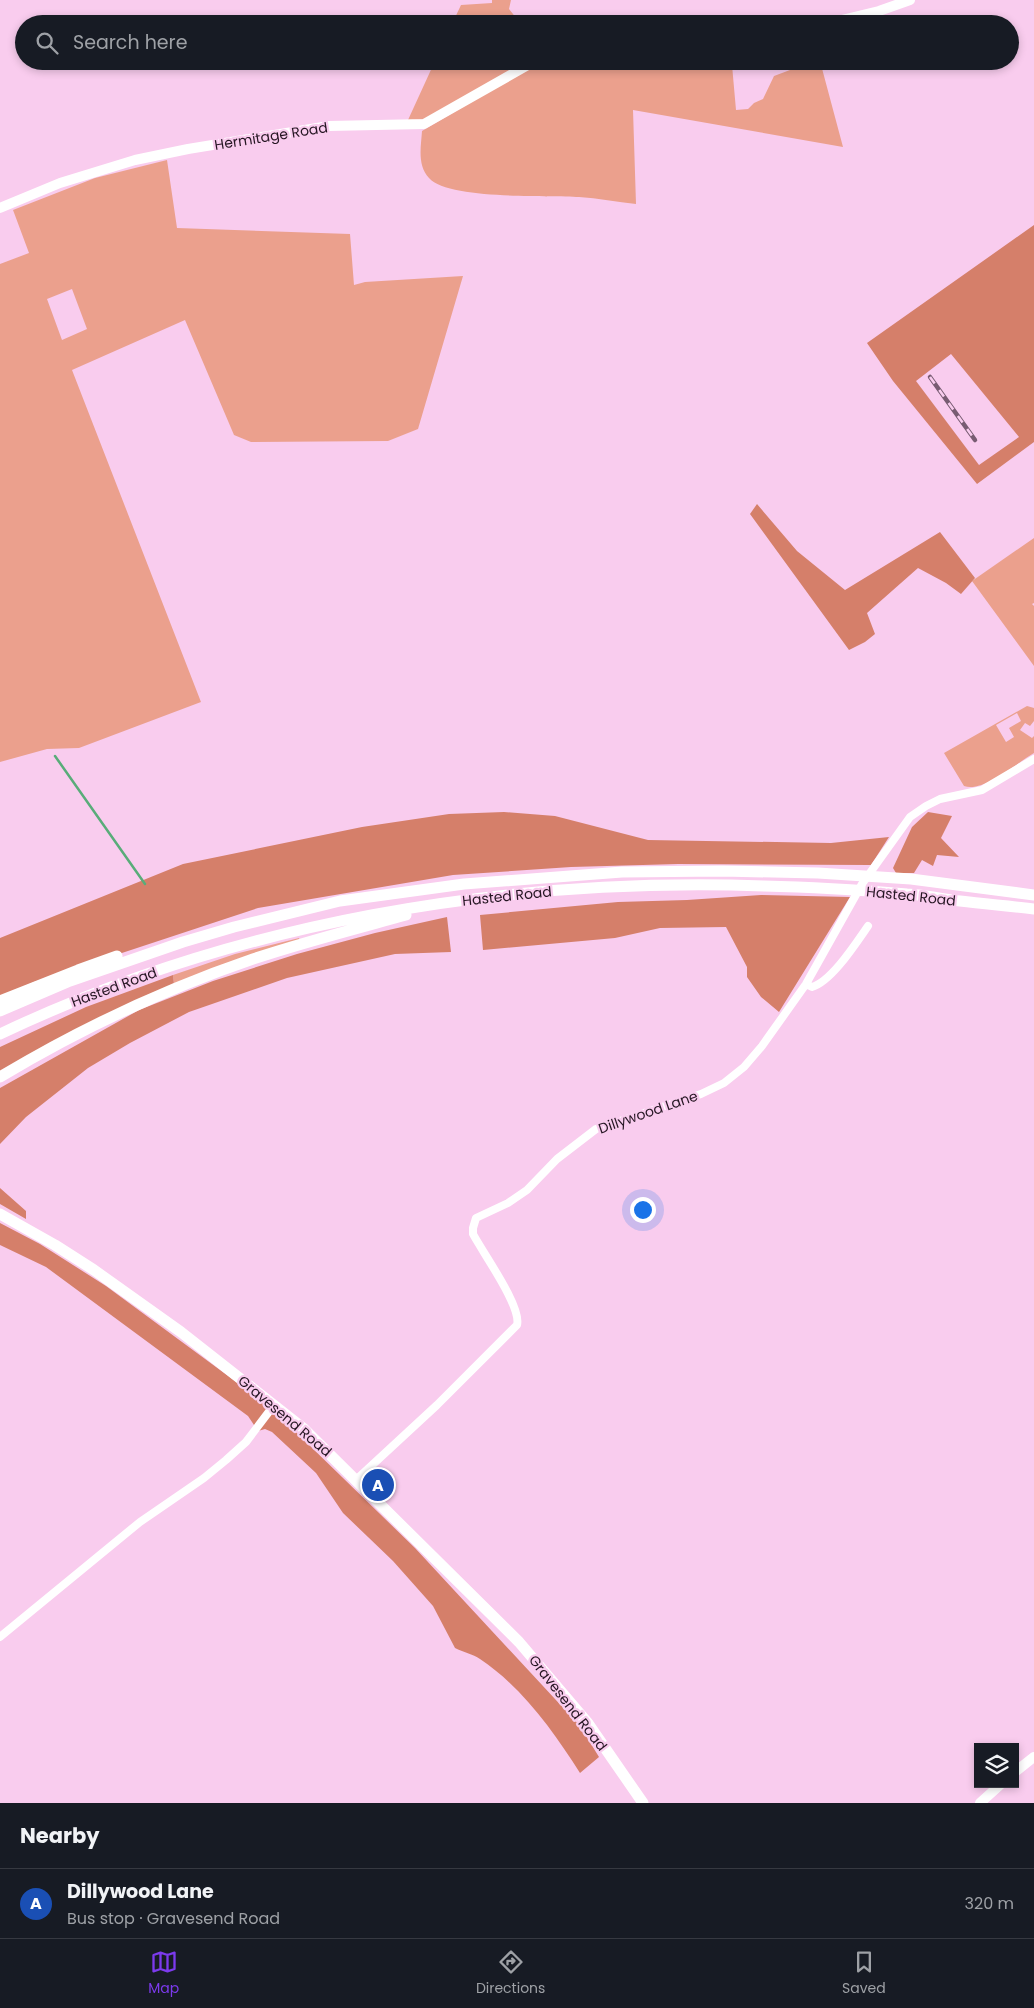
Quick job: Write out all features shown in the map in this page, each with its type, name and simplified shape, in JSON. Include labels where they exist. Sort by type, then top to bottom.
[{"type":"main road","name":"Hasted Road","points":[[0,1011],[70,981],[183,942],[265,919],[340,901],[464,884],[622,872],[722,871],[818,873],[911,879],[1034,895]]},
{"type":"main road","name":"Hasted Road","points":[[0,1034],[107,989],[287,932],[325,923],[459,901],[544,892],[626,887],[761,886],[910,894],[1034,909]]},
{"type":"main road","points":[[0,1001],[78,970],[160,942],[265,912],[340,901]]},
{"type":"main road","points":[[0,1077],[89,1027],[154,997],[216,973],[330,935],[459,901]]},
{"type":"main road","name":"Gravesend Road","points":[[0,1214],[55,1245],[94,1270],[181,1332],[303,1428],[357,1479],[544,1670],[587,1722],[643,1803]]},
{"type":"street","points":[[863,15],[910,0]]},
{"type":"street","name":"Hermitage Road","points":[[0,208],[60,184],[97,172],[135,160],[180,150],[330,126],[424,124],[519,70]]},
{"type":"street","name":"Dillywood Lane","points":[[357,1479],[438,1405],[517,1325],[518,1315],[512,1302],[473,1234],[476,1218],[508,1203],[527,1190],[557,1159],[596,1129],[701,1094],[724,1083],[744,1067],[762,1046],[806,984],[862,884],[910,817],[940,799],[982,790],[1034,759]]},
{"type":"street","points":[[806,984],[812,987],[819,985],[840,964],[868,926]]},
{"type":"street","points":[[0,1637],[45,1602],[140,1522],[204,1478],[226,1460],[246,1442],[274,1405]]},
{"type":"street","points":[[1019,1769],[1034,1757]]},
{"type":"street","points":[[980,1803],[997,1788]]},
{"type":"shaded area","points":[[492,0],[511,0],[509,9],[514,15],[456,15],[461,5],[492,3]]},
{"type":"shaded area","points":[[431,70],[511,70],[432,119],[408,120]]},
{"type":"shaded area","points":[[526,70],[732,70],[736,110],[748,109],[754,103],[763,99],[774,76],[790,70],[822,70],[843,147],[633,110],[636,204],[579,197],[477,193],[456,190],[440,185],[429,178],[421,162],[422,131]]},
{"type":"shaded area","points":[[167,160],[177,228],[350,234],[354,285],[365,282],[463,276],[418,429],[388,441],[251,442],[234,435],[185,320],[72,370],[201,702],[79,748],[47,749],[0,762],[0,264],[29,253],[13,210],[95,178]],"holes":[[[72,289],[87,329],[62,340],[47,299]]]},
{"type":"shaded area","points":[[1034,225],[1034,442],[977,484],[893,381],[867,343]],"holes":[[[951,354],[1019,437],[979,465],[916,381]]]},
{"type":"shaded area","points":[[757,504],[797,551],[845,590],[940,532],[975,578],[961,594],[946,583],[918,568],[867,613],[875,634],[865,642],[849,650],[750,514]]},
{"type":"shaded area","points":[[1034,538],[1034,603],[1032,604],[1034,606],[1034,666],[972,581]]},
{"type":"shaded area","points":[[1027,706],[1034,708],[1034,721],[1030,726],[1025,723],[1020,730],[1032,738],[1034,736],[1034,753],[990,781],[972,787],[964,786],[944,753]],"holes":[[[1017,713],[1021,721],[1009,728],[1014,737],[1006,742],[996,725]]]},
{"type":"shaded area","points":[[504,812],[555,816],[648,840],[831,843],[889,837],[871,865],[678,864],[571,867],[453,875],[258,908],[34,982],[0,997],[0,938],[183,864],[362,827],[449,814]]},
{"type":"shaded area","points":[[928,812],[952,816],[941,838],[959,857],[937,855],[933,866],[922,860],[914,873],[896,873],[893,868],[912,827]]},
{"type":"shaded area","points":[[761,895],[850,897],[779,1012],[761,997],[747,977],[747,967],[726,927],[660,928],[615,938],[483,950],[480,915],[618,902]]},
{"type":"shaded area","points":[[447,917],[451,952],[395,954],[287,978],[189,1012],[88,1068],[26,1117],[0,1144],[0,1088],[139,1010],[213,981],[297,954],[375,933]]},
{"type":"shaded area","points":[[299,938],[300,941],[174,984],[173,975],[235,954]]},
{"type":"shaded area","points":[[173,975],[174,984],[0,1072],[0,1047],[86,1007]]},
{"type":"shaded area","points":[[0,1188],[26,1211],[26,1219],[0,1204]]},
{"type":"shaded area","points":[[0,1223],[40,1244],[106,1286],[269,1406],[415,1548],[580,1726],[599,1757],[580,1773],[548,1726],[510,1683],[480,1659],[455,1648],[433,1606],[393,1561],[343,1513],[316,1473],[272,1432],[265,1429],[258,1431],[248,1416],[46,1267],[0,1245]]},
{"type":"waterway","points":[[55,756],[145,884]]},
{"type":"railway","points":[[930,377],[975,440]]},
{"type":"place","name":"Dillywood Lane","points":[[378,1485]]}]
